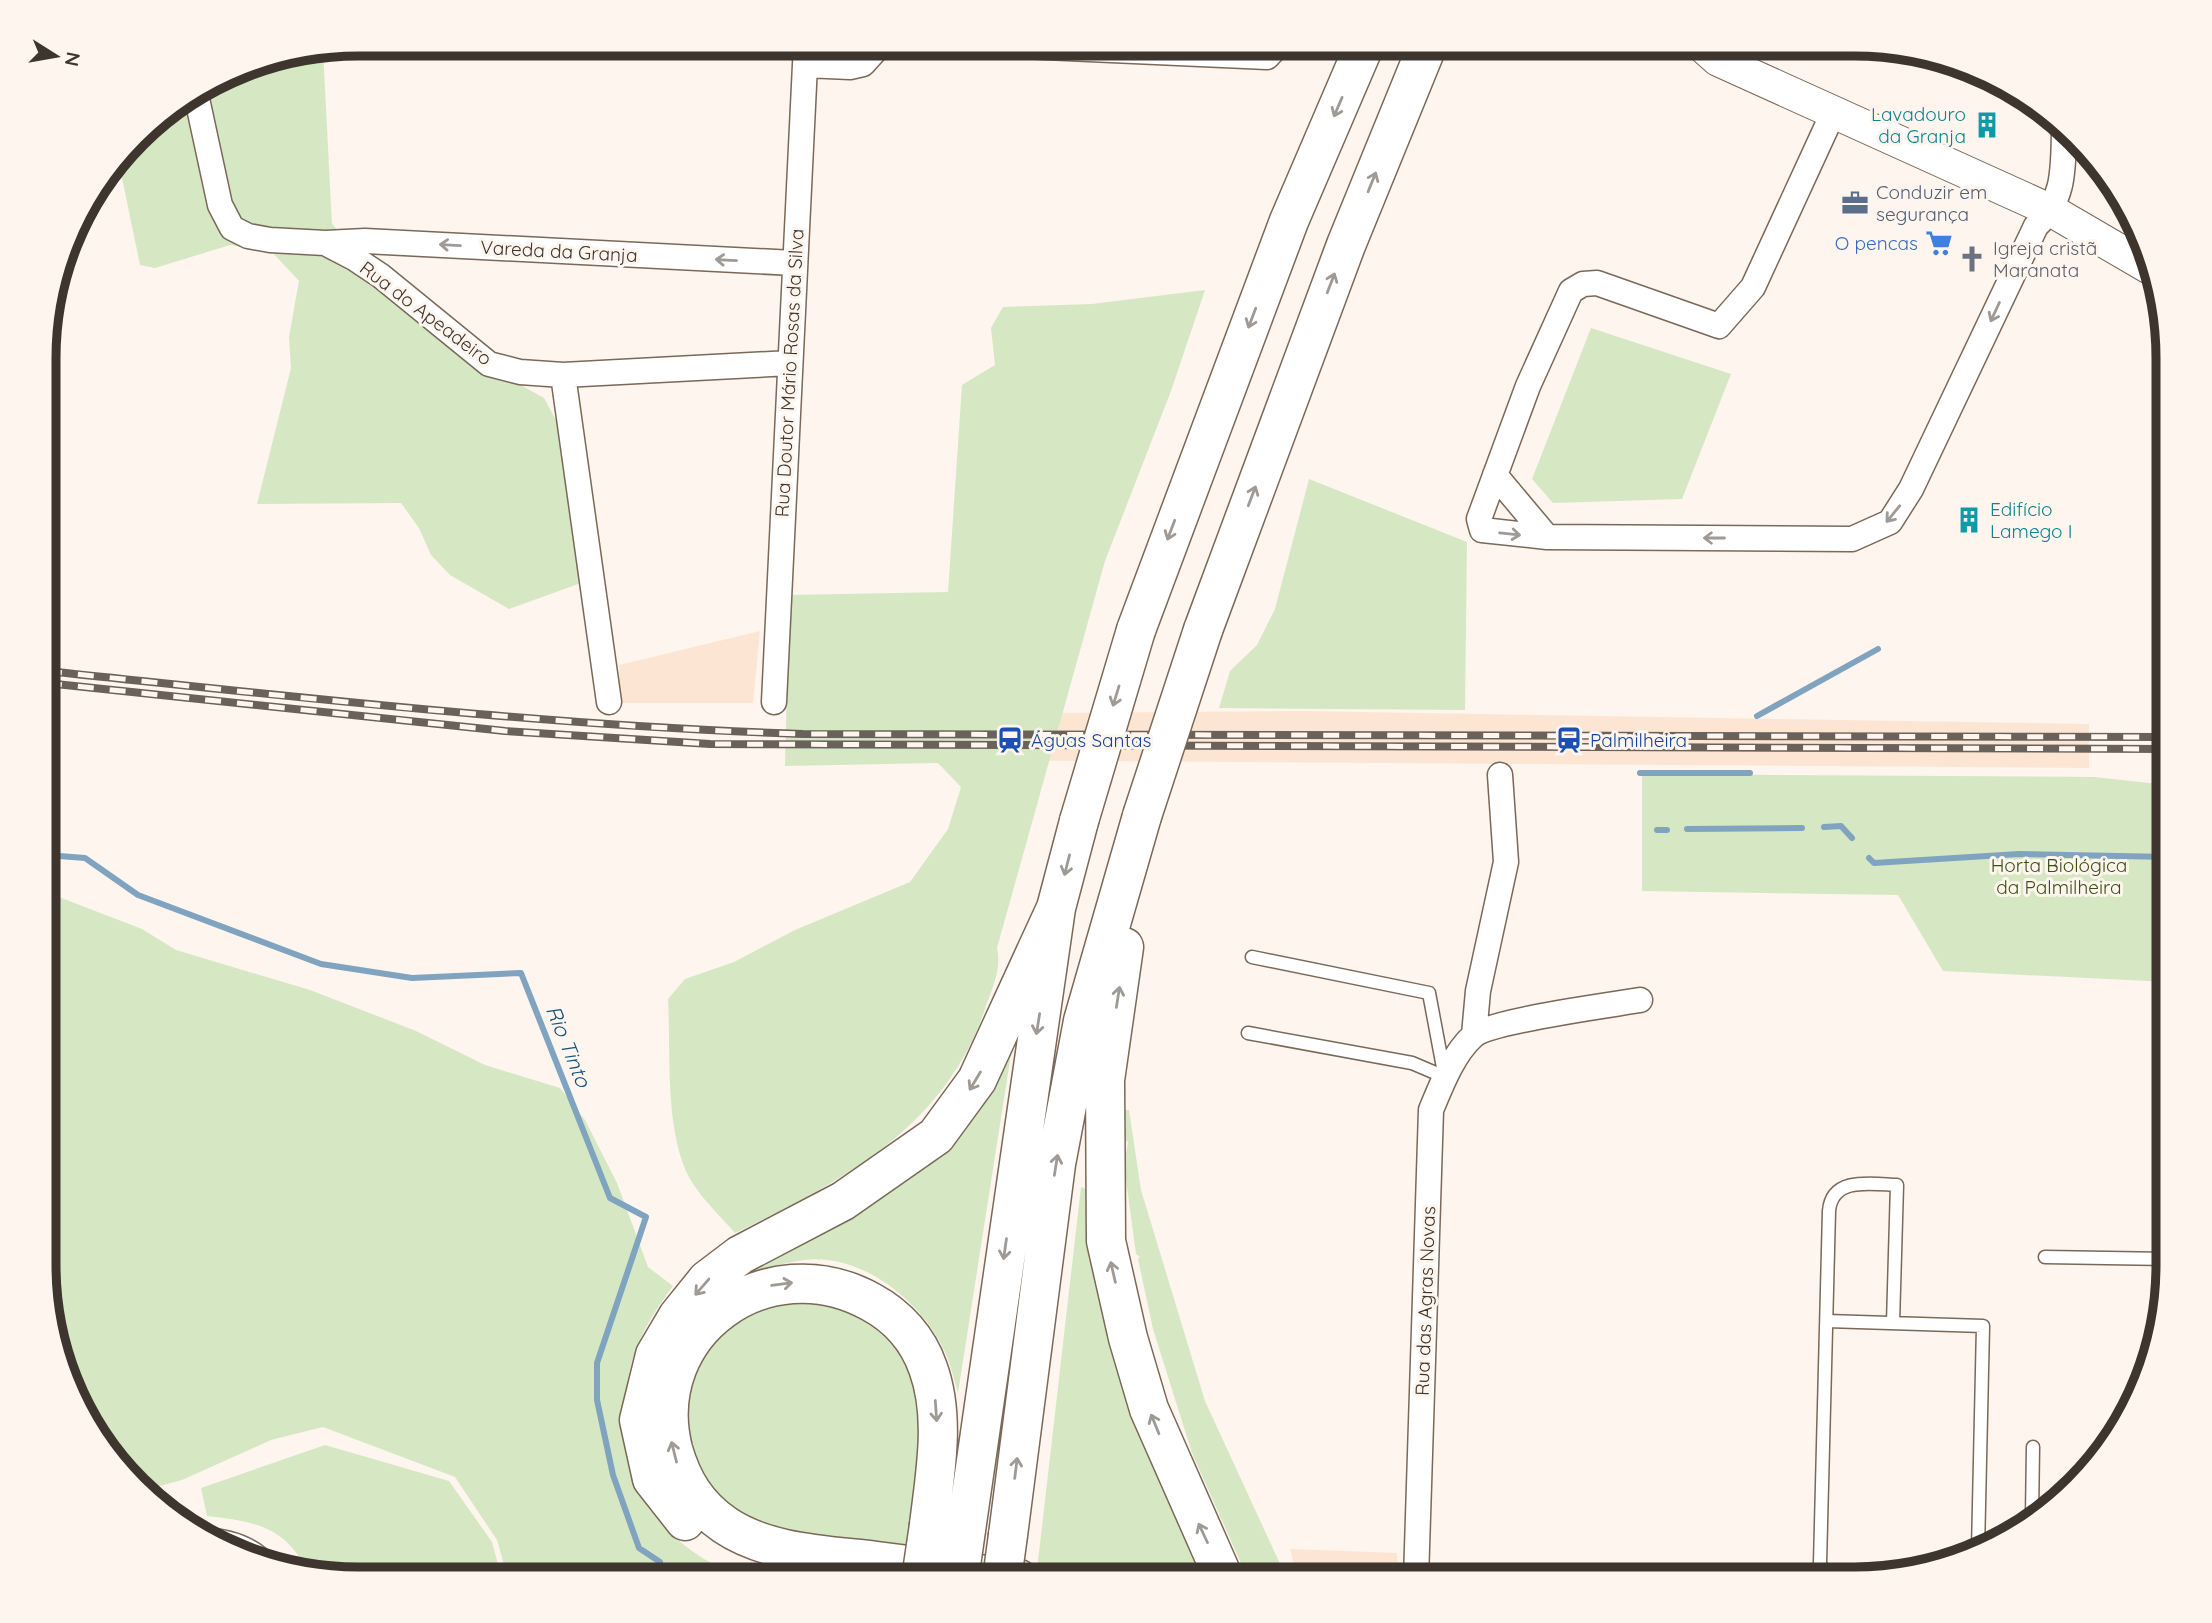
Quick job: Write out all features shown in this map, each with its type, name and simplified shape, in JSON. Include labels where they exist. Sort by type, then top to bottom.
[{"type":"highway","points":[[927,1567],[947,1527],[1056,908],[1079,821],[1136,630],[1289,221],[1360,56]]},
{"type":"highway","points":[[1004,1567],[1056,1164],[1083,1021],[1142,816],[1203,629],[1346,245],[1423,56]]},
{"type":"highway","points":[[1124,882],[1124,959],[1105,1080],[1106,1241],[1128,1338],[1149,1409],[1219,1567]]},
{"type":"highway","points":[[770,1567],[756,1564],[709,1543],[680,1517],[652,1479],[639,1420],[655,1355],[678,1316],[707,1280],[740,1255],[843,1201],[936,1136],[977,1080],[1056,908]]},
{"type":"highway","points":[[923,1567],[764,1544],[726,1526],[702,1507],[680,1476],[667,1422],[669,1390],[679,1362],[705,1324],[737,1299],[764,1287],[802,1281],[846,1288],[888,1312],[911,1334],[928,1367],[937,1408],[936,1464],[956,1567]]},
{"type":"street","name":"Rua Doutor Mário Rosas da Silva","points":[[774,702],[806,56]]},
{"type":"street","points":[[810,56],[850,67],[863,64],[870,56]]},
{"type":"street","points":[[1246,56],[1269,56]]},
{"type":"street","points":[[1725,56],[1833,111],[2052,211],[2141,263]]},
{"type":"street","name":"Rua do Apeadeiro","points":[[198,102],[220,205],[232,229],[248,236],[270,240],[325,243],[381,276],[489,364],[520,372],[563,375],[790,363]]},
{"type":"street","points":[[1833,111],[1753,287],[1719,326],[1597,283],[1583,284],[1571,291],[1528,386],[1479,519],[1482,530],[1548,537],[1852,539],[1890,522],[1912,489],[2036,226],[2052,211],[2063,176],[2064,142]]},
{"type":"street","name":"Vareda da Granja","points":[[325,243],[365,241],[794,263]]},
{"type":"street","points":[[563,375],[609,702]]},
{"type":"street","points":[[1495,475],[1548,537]]},
{"type":"street","name":"Rua das Agras Novas","points":[[1416,1567],[1431,1110],[1445,1077],[1474,1035],[1478,991],[1506,862],[1500,775]]},
{"type":"street","points":[[1474,1035],[1516,1021],[1640,1000]]},
{"type":"lane","points":[[1252,957],[1429,993],[1445,1077]]},
{"type":"lane","points":[[1248,1033],[1412,1063],[1445,1077]]},
{"type":"lane","points":[[1822,1567],[1829,1211],[1833,1196],[1849,1185],[1897,1185],[1894,1323]]},
{"type":"lane","points":[[2045,1257],[2156,1259]]},
{"type":"lane","points":[[1827,1321],[1983,1326],[1978,1540]]},
{"type":"lane","points":[[2032,1509],[2033,1447]]},
{"type":"lane","points":[[228,1537],[255,1549]]},
{"type":"shaded area","points":[[760,631],[753,703],[620,703],[619,665]]},
{"type":"shaded area","points":[[1299,711],[2089,724],[2089,768],[802,759],[803,715]]},
{"type":"shaded area","points":[[1290,1549],[1397,1553],[1398,1567],[1294,1567]]},
{"type":"green space","points":[[323,59],[332,224],[396,293],[497,372],[544,398],[565,437],[581,583],[509,609],[450,575],[431,555],[419,528],[401,503],[257,504],[291,368],[289,337],[299,281],[271,251],[230,245],[155,268],[140,265],[121,171],[131,159],[174,118],[207,96],[261,72]]},
{"type":"green space","points":[[1205,290],[1171,391],[1105,561],[997,948],[996,978],[967,1051],[944,1087],[916,1119],[885,1146],[813,1193],[735,1233],[694,1186],[682,1160],[672,1115],[668,999],[685,979],[734,962],[795,930],[910,882],[948,829],[961,787],[938,763],[785,766],[789,595],[948,592],[962,385],[995,365],[991,328],[1003,307],[1092,304]]},
{"type":"green space","points":[[1591,328],[1731,374],[1682,499],[1553,503],[1532,479]]},
{"type":"green space","points":[[1309,479],[1467,542],[1465,710],[1219,708],[1230,671],[1257,645],[1275,609]]},
{"type":"green space","name":"Horta Biológica da Palmilheira","points":[[1642,774],[2094,777],[2156,784],[2156,981],[1943,971],[1898,895],[1642,891]]},
{"type":"green space","points":[[56,896],[142,929],[176,950],[310,990],[416,1031],[485,1065],[560,1088],[585,1120],[617,1183],[648,1267],[673,1286],[638,1345],[628,1383],[628,1426],[637,1474],[645,1495],[666,1528],[697,1554],[718,1567],[505,1567],[497,1540],[455,1477],[323,1427],[271,1440],[182,1480],[154,1487],[118,1449],[87,1398],[66,1343],[56,1265]]},
{"type":"green space","points":[[1011,1054],[958,1393],[945,1352],[922,1316],[888,1285],[847,1264],[826,1260],[792,1262],[769,1268],[713,1291],[973,1112]]},
{"type":"green space","points":[[1125,1110],[1129,1110],[1141,1190],[1205,1401],[1281,1567],[1243,1567],[1192,1453],[1153,1329],[1138,1259],[1140,1257],[1136,1254],[1124,1165],[1128,1142],[1124,1140]]},
{"type":"green space","points":[[1081,1187],[1088,1190],[1207,1567],[1037,1567]]},
{"type":"green space","points":[[801,1295],[880,1321],[904,1354],[919,1394],[925,1429],[909,1546],[818,1538],[773,1528],[752,1520],[734,1510],[714,1492],[692,1456],[685,1432],[683,1409],[693,1366],[705,1347],[738,1315],[759,1302]]},
{"type":"green space","points":[[325,1445],[449,1481],[492,1542],[499,1567],[358,1567],[302,1561],[289,1544],[266,1528],[239,1520],[207,1516],[201,1488]]},
{"type":"waterway","points":[[1757,716],[1878,649]]},
{"type":"waterway","points":[[1640,773],[1750,773]]},
{"type":"waterway","points":[[1824,827],[1841,826],[1852,838]]},
{"type":"waterway","points":[[1687,829],[1802,828]]},
{"type":"waterway","points":[[1657,830],[1667,830]]},
{"type":"waterway","points":[[1869,858],[1874,863],[2019,854],[2156,857]]},
{"type":"waterway","name":"Rio Tinto","points":[[56,856],[85,858],[138,895],[321,964],[412,978],[521,973],[610,1198],[646,1217],[597,1363],[597,1400],[613,1475],[639,1548],[660,1562],[659,1567]]},
{"type":"railway","points":[[56,672],[518,717],[803,734],[2156,737]]},
{"type":"railway","points":[[56,684],[505,731],[710,744],[2156,749]]},
{"type":"place","name":"Lavadouro da Granja","points":[[1987,125]]},
{"type":"place","name":"Conduzir em segurança","points":[[1855,203]]},
{"type":"place","name":"O pencas","points":[[1939,243]]},
{"type":"place","name":"Igreja cristã Maranata","points":[[1972,259]]},
{"type":"place","name":"Edifício Lamego I","points":[[1969,520]]},
{"type":"place","name":"Águas Santas","points":[[1010,740]]},
{"type":"place","name":"Palmilheira","points":[[1569,740]]}]
